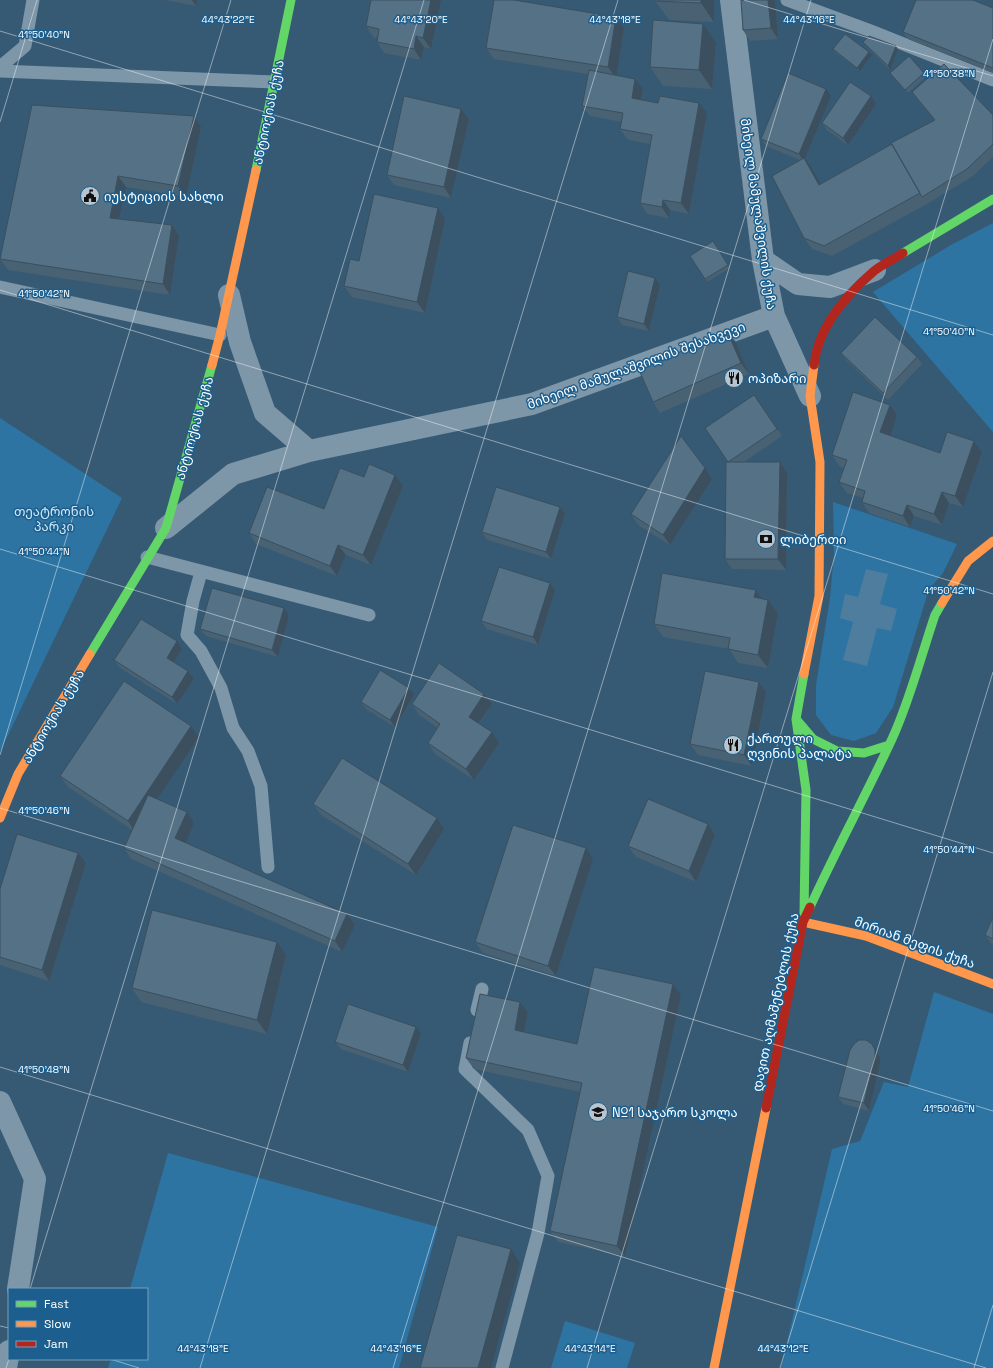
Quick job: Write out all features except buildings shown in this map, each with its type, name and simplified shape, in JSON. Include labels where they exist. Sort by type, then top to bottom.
[{"type":"main road","name":"ანტიოქიას ქუჩა","points":[[0,818],[18,774],[147,557],[166,528],[220,335],[291,0]]},
{"type":"main road","points":[[810,396],[815,355],[826,326],[845,300],[876,270],[993,199]]},
{"type":"main road","name":"მიხეილ მამულაშვილის ქუჩა","points":[[803,922],[806,790],[796,719],[819,596],[820,462],[810,396]]},
{"type":"main road","name":"დავით აღმაშენებლის ქუჩა","points":[[714,1368],[803,922],[838,846],[889,746],[902,715],[935,615],[968,561],[993,540]]},
{"type":"main road","points":[[796,719],[813,739],[837,751],[864,753],[889,746]]},
{"type":"main road","name":"მირიან მეფის ქუჩა","points":[[803,922],[866,936],[993,984]]},
{"type":"street","name":"მიხეილ მამულაშვილის ქუჩა","points":[[731,0],[763,260],[774,316],[810,396]]},
{"type":"street","points":[[763,260],[798,284],[830,287],[876,270]]},
{"type":"street","points":[[229,296],[240,342],[265,414],[309,451]]},
{"type":"street","name":"მიხეილ მამულაშვილის შესახვევი","points":[[166,528],[233,474],[309,451],[532,404],[774,316]]},
{"type":"street","points":[[0,1102],[35,1179],[18,1288]]},
{"type":"street","points":[[6,1368],[8,1356]]},
{"type":"lane","points":[[0,67],[25,46],[33,0]]},
{"type":"lane","points":[[787,0],[872,31],[993,80]]},
{"type":"lane","points":[[0,71],[274,82]]},
{"type":"lane","points":[[0,286],[220,335]]},
{"type":"lane","points":[[147,557],[369,615]]},
{"type":"lane","points":[[201,572],[193,601],[187,635],[201,651],[221,688],[233,728],[248,751],[261,786],[268,867]]},
{"type":"lane","points":[[482,989],[465,1069],[528,1130],[548,1176],[538,1233],[502,1368]]},
{"type":"green space","points":[[993,223],[993,432],[873,292],[951,245]]},
{"type":"green space","name":"თეატრონის პარკი","points":[[0,418],[122,498],[0,752]]},
{"type":"green space","points":[[833,502],[957,544],[943,573],[929,589],[893,707],[876,733],[854,741],[831,735],[816,715],[816,685],[830,598],[834,554]]},
{"type":"green space","points":[[934,992],[993,1014],[993,1368],[781,1368],[832,1149],[860,1141],[884,1082],[908,1087]]},
{"type":"green space","points":[[168,1153],[438,1227],[399,1368],[108,1368],[111,1360],[148,1360],[148,1288],[130,1288]]},
{"type":"green space","points":[[565,1321],[635,1343],[627,1368],[551,1368]]},
{"type":"shaded area","points":[[866,569],[888,574],[880,604],[897,609],[891,631],[877,628],[867,666],[843,660],[853,622],[840,618],[845,594],[858,597]]},
{"type":"traffic: fast","points":[[256,170],[291,0]]},
{"type":"traffic: fast","points":[[903,253],[993,199]]},
{"type":"traffic: fast","points":[[90,654],[166,528],[212,365]]},
{"type":"traffic: fast","points":[[810,907],[892,739],[910,693],[935,615],[942,603]]},
{"type":"traffic: fast","points":[[804,674],[796,719],[806,790],[804,913]]},
{"type":"traffic: fast","points":[[796,719],[813,739],[837,751],[864,753],[889,745]]},
{"type":"traffic: slow","points":[[212,365],[220,335],[256,170]]},
{"type":"traffic: slow","points":[[804,674],[819,596],[820,462],[810,396],[814,365]]},
{"type":"traffic: slow","points":[[942,603],[968,561],[993,541]]},
{"type":"traffic: slow","points":[[0,818],[18,774],[90,654]]},
{"type":"traffic: slow","points":[[803,922],[866,936],[993,984]]},
{"type":"traffic: slow","points":[[714,1368],[766,1108]]},
{"type":"traffic: jam","points":[[814,365],[821,338],[827,325],[844,301],[853,290],[874,271],[903,253]]},
{"type":"traffic: jam","points":[[766,1108],[803,922],[810,907]]},
{"type":"place","name":"იუსტიციის სახლი","points":[[90,196]]},
{"type":"place","name":"ოპიზარი","points":[[734,378]]},
{"type":"place","name":"ლიბერთი","points":[[766,539]]},
{"type":"place","name":"ქართული ღვინის პალატა","points":[[733,745]]},
{"type":"place","name":"№1 საჯარო სკოლა","points":[[598,1112]]}]
